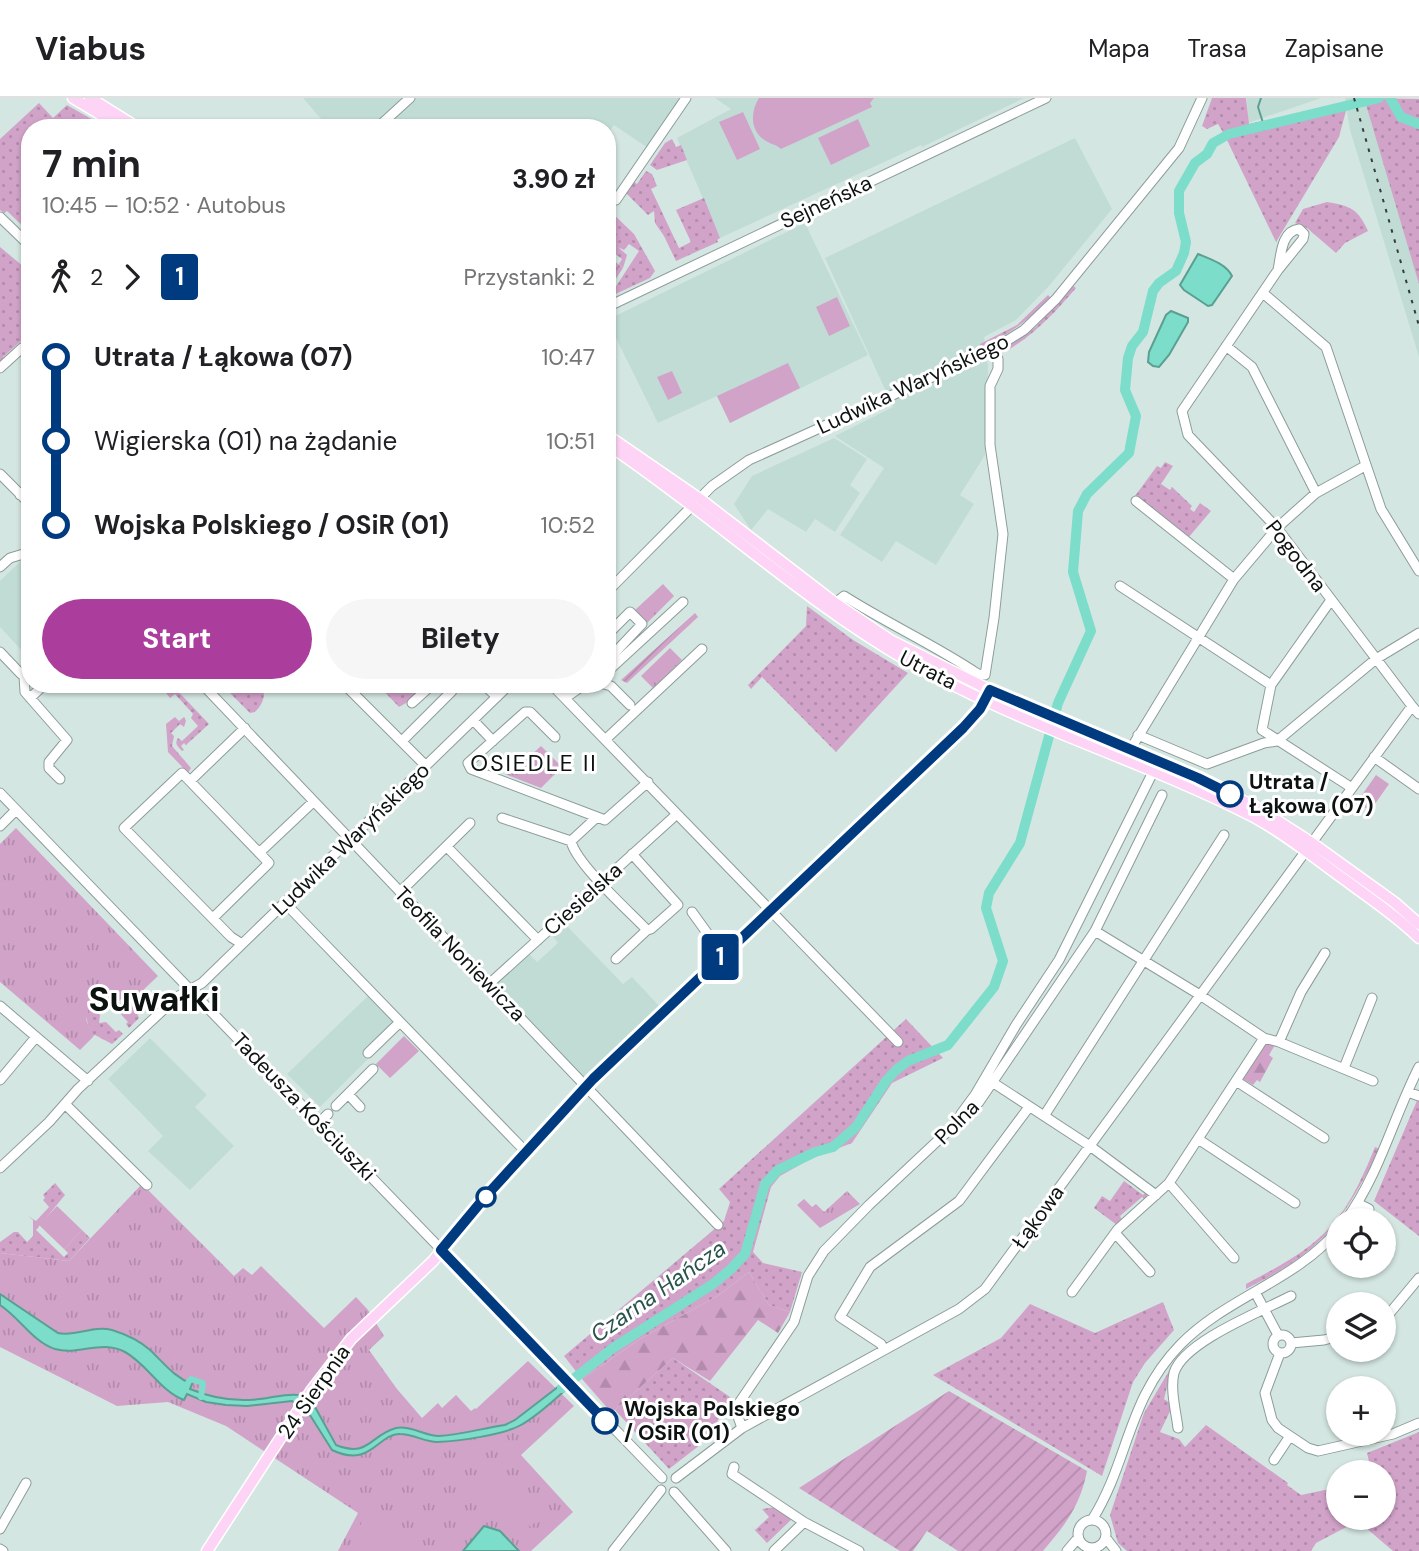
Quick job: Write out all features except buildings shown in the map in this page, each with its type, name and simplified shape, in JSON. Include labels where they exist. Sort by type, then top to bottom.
[{"type":"main road","points":[[73,98],[108,119]]},
{"type":"main road","points":[[90,98],[124,119]]},
{"type":"main road","name":"Utrata","points":[[616,442],[835,603],[890,640],[988,695]]},
{"type":"main road","name":"Utrata","points":[[616,450],[697,503],[860,632],[910,663],[1058,725],[1254,818],[1309,847],[1394,902],[1419,924]]},
{"type":"main road","name":"24 Sierpnia","points":[[207,1551],[311,1391],[351,1339],[433,1261],[526,1152],[587,1086],[963,728],[988,695]]},
{"type":"main road","name":"Utrata","points":[[1058,725],[1130,750],[1198,778],[1259,809],[1419,937]]},
{"type":"street","points":[[387,119],[410,98]]},
{"type":"street","points":[[616,200],[686,98]]},
{"type":"street","name":"Sejneńska","points":[[616,303],[1046,98]]},
{"type":"street","name":"Ludwika Waryńskiego","points":[[616,583],[715,484],[749,460],[992,350],[1024,330],[1056,299],[1179,148],[1202,98]]},
{"type":"street","points":[[0,216],[21,237]]},
{"type":"street","name":"Pogodna","points":[[1278,270],[1182,411],[1188,435],[1277,528],[1419,714]]},
{"type":"street","points":[[1264,293],[1326,347],[1365,466],[1385,517],[1419,571]]},
{"type":"street","points":[[1226,346],[1252,367],[1316,493]]},
{"type":"street","points":[[0,368],[21,349]]},
{"type":"street","points":[[835,603],[844,596],[881,620],[978,674],[985,675],[1003,534],[990,445],[990,386],[998,369],[998,359],[992,350]]},
{"type":"street","points":[[1130,750],[1234,579],[1277,528],[1316,493],[1365,466]]},
{"type":"street","points":[[0,474],[20,495]]},
{"type":"street","points":[[1136,501],[1234,579]]},
{"type":"street","points":[[0,567],[10,558],[21,555]]},
{"type":"street","points":[[1120,586],[1271,685]]},
{"type":"street","points":[[1331,600],[1271,685],[1262,730],[1352,788]]},
{"type":"street","points":[[616,664],[683,601]]},
{"type":"street","points":[[616,626],[630,612],[642,624],[616,651]]},
{"type":"street","points":[[1138,735],[1208,764],[1264,743],[1277,741],[1376,659],[1419,633]]},
{"type":"street","points":[[606,739],[702,649]]},
{"type":"street","points":[[0,652],[21,671]]},
{"type":"street","points":[[948,655],[946,662],[953,673]]},
{"type":"street","points":[[616,691],[630,705]]},
{"type":"street","points":[[26,693],[67,740],[49,762],[49,768],[60,779]]},
{"type":"street","points":[[30,698],[35,693]]},
{"type":"street","name":"Teofila Noniewicza","points":[[211,693],[718,1225]]},
{"type":"street","points":[[353,693],[426,766]]},
{"type":"street","points":[[412,703],[423,693]]},
{"type":"street","points":[[402,741],[450,693]]},
{"type":"street","points":[[493,693],[497,697]]},
{"type":"street","name":"Ludwika Waryńskiego","points":[[0,1168],[177,997],[200,985],[501,693]]},
{"type":"street","points":[[560,693],[898,1042]]},
{"type":"street","points":[[565,698],[572,693]]},
{"type":"street","points":[[1309,847],[1412,706]]},
{"type":"street","points":[[555,737],[530,712],[526,712],[468,763],[471,769],[605,820],[648,782]]},
{"type":"street","points":[[473,720],[493,741]]},
{"type":"street","points":[[190,781],[245,728]]},
{"type":"street","points":[[1374,757],[1419,789]]},
{"type":"street","points":[[951,1130],[1059,960],[1153,772]]},
{"type":"street","points":[[213,918],[269,863],[182,774],[124,828],[231,937],[242,944]]},
{"type":"street","name":"Tadeusza Kościuszki","points":[[0,793],[662,1478]]},
{"type":"street","name":"Polna","points":[[742,1428],[737,1406],[794,1322],[814,1264],[853,1220],[972,1110],[1095,931],[1162,795]]},
{"type":"street","points":[[259,853],[313,803]]},
{"type":"street","points":[[0,826],[16,810]]},
{"type":"street","name":"Ciesielska","points":[[489,984],[677,814]]},
{"type":"street","points":[[571,841],[597,817]]},
{"type":"street","points":[[502,818],[571,841]]},
{"type":"street","points":[[400,892],[470,823]]},
{"type":"street","points":[[1044,1116],[1224,835]]},
{"type":"street","points":[[571,841],[572,848],[601,882],[647,930]]},
{"type":"street","points":[[447,846],[537,940]]},
{"type":"street","name":"Łąkowa","points":[[676,1478],[742,1428],[959,1309],[985,1289],[1309,847]]},
{"type":"street","points":[[616,959],[678,905],[632,854]]},
{"type":"street","points":[[284,902],[526,1152]]},
{"type":"street","points":[[692,912],[723,955]]},
{"type":"street","points":[[1095,931],[1264,1038],[1373,1081]]},
{"type":"street","points":[[1279,1042],[1301,992],[1325,953]]},
{"type":"street","points":[[1344,1068],[1372,998]]},
{"type":"street","points":[[0,1006],[88,1081]]},
{"type":"street","points":[[368,1053],[400,1022]]},
{"type":"street","points":[[0,1080],[36,1037]]},
{"type":"street","points":[[1072,1292],[1115,1233],[1169,1183],[1264,1038]]},
{"type":"street","points":[[1354,1208],[1381,1159],[1419,1068]]},
{"type":"street","points":[[336,1106],[373,1069]]},
{"type":"street","points":[[1236,1081],[1324,1138]]},
{"type":"street","points":[[992,1082],[1090,1146],[1156,1195]]},
{"type":"street","points":[[1408,1092],[1419,1096]]},
{"type":"street","points":[[348,1094],[360,1107]]},
{"type":"street","points":[[65,1104],[147,1185]]},
{"type":"street","points":[[884,1350],[880,1344],[840,1317],[870,1267],[959,1201],[1029,1107]]},
{"type":"street","points":[[320,1123],[328,1114]]},
{"type":"street","points":[[1198,1139],[1295,1203]]},
{"type":"street","points":[[1169,1183],[1234,1258]]},
{"type":"street","points":[[1357,1203],[1367,1208]]},
{"type":"street","points":[[1115,1233],[1150,1272]]},
{"type":"street","points":[[1097,1522],[1136,1411],[1164,1363],[1206,1321],[1234,1302],[1296,1269],[1326,1243]]},
{"type":"street","points":[[1396,1306],[1419,1278]]},
{"type":"street","points":[[1255,1292],[1278,1335]]},
{"type":"street","points":[[1178,1428],[1173,1376],[1178,1363],[1206,1340],[1291,1296]]},
{"type":"street","points":[[1280,1353],[1273,1346],[1274,1338],[1285,1335],[1291,1343]]},
{"type":"street","points":[[1291,1343],[1326,1339]]},
{"type":"street","points":[[1280,1353],[1289,1350],[1291,1343]]},
{"type":"street","points":[[1280,1353],[1265,1393],[1275,1425],[1311,1450],[1318,1451],[1393,1434],[1419,1423]]},
{"type":"street","points":[[1274,1460],[1290,1436]]},
{"type":"street","points":[[734,1467],[732,1474],[804,1522],[859,1551]]},
{"type":"street","points":[[613,1551],[661,1490],[662,1478],[668,1475],[676,1478],[678,1485],[674,1492]]},
{"type":"street","points":[[0,1529],[26,1483]]},
{"type":"street","points":[[661,1490],[666,1493],[674,1492]]},
{"type":"street","points":[[674,1492],[726,1551]]},
{"type":"street","points":[[774,1551],[804,1522]]},
{"type":"street","points":[[1075,1551],[1081,1542],[1081,1526],[1097,1522]]},
{"type":"street","points":[[1081,1542],[1091,1549],[1103,1542],[1106,1531],[1097,1522]]},
{"type":"street","points":[[707,1529],[732,1551]]},
{"type":"street","points":[[1067,1551],[1081,1542]]},
{"type":"street","points":[[1103,1542],[1114,1551]]},
{"type":"shaded area","points":[[303,98],[683,98],[648,148],[616,126],[616,119],[321,119]]},
{"type":"shaded area","points":[[715,98],[1024,98],[720,238],[677,138],[731,109]]},
{"type":"shaded area","points":[[1247,98],[1321,98],[1248,123]]},
{"type":"shaded area","points":[[1345,98],[1371,98],[1419,273],[1419,357],[1350,130]]},
{"type":"shaded area","points":[[1075,138],[1112,209],[1049,286],[1016,320],[984,337],[988,367],[985,455],[960,495],[974,504],[936,565],[896,541],[882,562],[840,535],[884,468],[835,436],[893,407],[825,258]]},
{"type":"shaded area","points":[[805,223],[868,355],[730,423],[717,396],[658,423],[616,338],[616,316]]},
{"type":"shaded area","points":[[1198,254],[1222,265],[1232,276],[1212,305],[1208,306],[1180,285]]},
{"type":"shaded area","points":[[1171,311],[1188,318],[1188,322],[1169,355],[1159,367],[1153,366],[1148,362],[1149,352],[1166,315]]},
{"type":"shaded area","points":[[834,438],[867,459],[850,485],[860,493],[835,532],[815,519],[806,532],[768,509],[751,530],[734,504],[752,476]]},
{"type":"shaded area","points":[[21,561],[21,650],[0,627],[0,581]]},
{"type":"shaded area","points":[[563,922],[623,984],[632,977],[662,1009],[586,1080],[495,982],[528,953],[537,962],[558,943],[550,933]]},
{"type":"shaded area","points":[[368,996],[399,1028],[320,1107],[287,1074]]},
{"type":"shaded area","points":[[150,1038],[207,1095],[195,1107],[234,1146],[190,1190],[148,1151],[163,1136],[108,1079]]},
{"type":"shaded area","points":[[0,1294],[58,1333],[105,1329],[132,1338],[150,1350],[174,1374],[192,1384],[190,1389],[198,1392],[242,1400],[299,1395],[315,1407],[336,1445],[347,1448],[363,1447],[396,1428],[439,1436],[505,1425],[567,1380],[571,1385],[521,1425],[503,1432],[437,1442],[410,1435],[392,1435],[365,1453],[345,1455],[332,1450],[308,1412],[292,1401],[247,1406],[226,1405],[206,1402],[187,1394],[184,1400],[175,1396],[133,1357],[116,1348],[64,1351],[47,1346],[0,1305]]},
{"type":"shaded area","points":[[484,1526],[500,1531],[519,1551],[463,1551]]},
{"type":"green space","points":[[759,98],[874,98],[870,103],[872,107],[781,149],[761,137],[754,127],[754,109]]},
{"type":"green space","points":[[1212,98],[1246,98],[1249,124],[1262,123],[1224,134],[1218,124],[1207,129],[1202,126]]},
{"type":"green space","points":[[1364,98],[1419,99],[1419,284]]},
{"type":"green space","points":[[39,103],[53,118],[67,105],[91,119],[22,119]]},
{"type":"green space","points":[[1347,107],[1339,137],[1276,242],[1226,138]]},
{"type":"green space","points":[[743,112],[760,149],[737,160],[719,122]]},
{"type":"green space","points":[[858,119],[870,146],[831,165],[818,138]]},
{"type":"green space","points":[[21,120],[21,224],[7,211],[4,213],[0,210],[0,139]]},
{"type":"green space","points":[[672,139],[676,147],[681,145],[687,160],[657,170],[650,165],[665,143]]},
{"type":"green space","points":[[646,171],[652,174],[657,186],[651,189],[679,248],[691,242],[676,210],[704,198],[720,238],[718,242],[676,261],[655,223],[654,211],[648,215],[625,192],[633,181],[637,184]]},
{"type":"green space","points":[[1327,202],[1353,210],[1368,231],[1345,243],[1336,253],[1307,228],[1295,223],[1303,209]]},
{"type":"green space","points":[[616,217],[634,234],[655,271],[650,278],[616,294],[616,286],[639,251],[629,244],[624,250],[618,247],[627,255],[623,268],[619,264],[622,259],[616,255]]},
{"type":"green space","points":[[0,247],[21,264],[21,341],[3,357],[4,361],[0,365]]},
{"type":"green space","points":[[616,262],[623,268],[616,278]]},
{"type":"green space","points":[[1072,285],[1076,288],[1049,317],[1031,334],[998,356],[1000,351],[1036,327]]},
{"type":"green space","points":[[1048,295],[1051,298],[1026,320],[980,349],[980,344],[1017,325]]},
{"type":"green space","points":[[837,297],[850,326],[829,336],[816,307]]},
{"type":"green space","points":[[788,363],[800,388],[730,423],[717,396]]},
{"type":"green space","points":[[672,371],[682,393],[668,400],[657,377]]},
{"type":"green space","points":[[1165,462],[1173,466],[1161,484],[1170,490],[1172,487],[1192,506],[1190,509],[1194,512],[1200,503],[1211,511],[1188,538],[1135,496],[1157,466],[1161,468]]},
{"type":"green space","points":[[663,584],[674,596],[647,623],[635,610]]},
{"type":"green space","points":[[807,606],[853,640],[908,673],[836,752],[762,677],[751,689],[748,685],[806,626]]},
{"type":"green space","points":[[695,613],[698,617],[627,683],[621,680]]},
{"type":"green space","points":[[670,648],[682,660],[653,688],[641,676]]},
{"type":"green space","points":[[166,693],[180,693],[209,724],[186,745],[184,743],[181,746],[184,750],[182,751],[176,744],[178,738],[182,741],[198,726],[191,718],[193,714],[175,694],[170,698]]},
{"type":"green space","points":[[230,693],[264,693],[255,712],[250,713]]},
{"type":"green space","points":[[386,693],[419,693],[413,699],[399,707]]},
{"type":"green space","points":[[175,717],[179,721],[184,717],[186,721],[184,727],[180,724],[171,733],[174,736],[172,746],[191,768],[188,773],[168,752],[166,724]]},
{"type":"green space","points":[[541,746],[562,767],[541,788],[505,774],[525,755],[528,758]]},
{"type":"green space","points":[[1376,775],[1389,784],[1370,811],[1357,802]]},
{"type":"green space","points":[[16,828],[158,976],[138,995],[110,990],[91,999],[86,1019],[93,1037],[80,1050],[0,982],[0,844]]},
{"type":"green space","points":[[110,990],[128,992],[117,1003],[105,1003],[98,1012],[99,1023],[106,1022],[116,1032],[119,1030],[123,1034],[112,1044],[95,1035],[92,1037],[86,1017],[91,999]]},
{"type":"green space","points":[[132,993],[138,995],[132,1001],[139,1018],[129,1028],[126,1024],[128,1022],[118,1011],[119,1005]]},
{"type":"green space","points":[[906,1019],[943,1058],[892,1083],[852,1143],[812,1158],[780,1176],[771,1187],[753,1252],[763,1263],[802,1272],[790,1312],[769,1305],[749,1272],[719,1295],[640,1339],[582,1379],[564,1356],[724,1221],[730,1202],[719,1189]]},
{"type":"green space","points":[[404,1036],[419,1051],[390,1078],[376,1064]]},
{"type":"green space","points":[[1266,1043],[1275,1045],[1269,1055],[1273,1058],[1260,1082],[1257,1080],[1253,1085],[1243,1079]]},
{"type":"green space","points":[[1419,1096],[1419,1236],[1396,1218],[1396,1208],[1383,1208],[1374,1201]]},
{"type":"green space","points":[[1375,1147],[1380,1149],[1353,1198],[1345,1208],[1352,1197]]},
{"type":"green space","points":[[1124,1181],[1143,1195],[1146,1192],[1148,1194],[1145,1200],[1142,1197],[1120,1216],[1122,1220],[1117,1225],[1094,1208],[1102,1196],[1110,1201]]},
{"type":"green space","points":[[55,1183],[65,1195],[36,1230],[64,1257],[68,1253],[64,1249],[82,1230],[90,1238],[69,1261],[0,1253],[0,1242],[14,1232],[18,1232],[27,1242],[33,1236],[33,1220],[28,1216],[36,1221],[49,1207],[43,1200],[43,1195]]},
{"type":"green space","points":[[142,1184],[234,1276],[243,1268],[252,1275],[261,1266],[324,1328],[356,1297],[368,1310],[384,1336],[369,1350],[422,1418],[438,1403],[442,1408],[456,1395],[471,1411],[476,1409],[528,1361],[574,1406],[521,1455],[573,1512],[531,1551],[519,1551],[500,1531],[485,1526],[463,1551],[338,1551],[358,1513],[226,1426],[168,1402],[117,1406],[0,1347],[0,1253],[69,1261]]},
{"type":"green space","points":[[847,1191],[860,1204],[820,1228],[797,1205],[804,1199],[812,1207],[816,1204],[824,1212]]},
{"type":"green space","points":[[57,1206],[82,1230],[64,1249],[39,1225]]},
{"type":"green space","points":[[1326,1232],[1294,1261],[1246,1289],[1246,1284],[1311,1245]]},
{"type":"green space","points":[[749,1272],[769,1305],[790,1312],[778,1333],[758,1320],[710,1381],[673,1358],[615,1410],[610,1411],[582,1379],[640,1339],[719,1295]]},
{"type":"green space","points":[[1163,1302],[1174,1330],[1145,1363],[1133,1382],[1102,1476],[933,1375],[1001,1338],[1030,1304],[1095,1333]]},
{"type":"green space","points":[[673,1358],[730,1397],[716,1424],[700,1445],[669,1469],[615,1410]]},
{"type":"green space","points":[[1172,1366],[1164,1399],[1173,1405],[1160,1432],[1179,1439],[1185,1447],[1206,1425],[1301,1495],[1326,1490],[1326,1530],[1341,1530],[1316,1543],[1311,1551],[1127,1551],[1118,1543],[1110,1515],[1144,1413]]},
{"type":"green space","points":[[949,1391],[1087,1471],[1071,1514],[1043,1551],[958,1551],[927,1531],[913,1551],[900,1551],[799,1488]]},
{"type":"green space","points":[[1419,1432],[1419,1551],[1393,1551],[1368,1530],[1396,1530],[1396,1460],[1369,1460],[1367,1453],[1384,1446],[1396,1446],[1396,1441]]},
{"type":"green space","points":[[492,1477],[506,1490],[486,1514],[471,1501]]},
{"type":"green space","points":[[522,1493],[541,1517],[530,1527],[523,1518],[513,1527],[499,1510]]},
{"type":"green space","points":[[776,1507],[793,1518],[767,1543],[749,1524],[755,1530],[769,1517],[762,1509]]},
{"type":"green space","points":[[365,1516],[398,1533],[389,1551],[348,1551]]},
{"type":"waterway","points":[[1261,98],[1258,107],[1264,126]]},
{"type":"waterway","name":"Czarna Hańcza","points":[[562,1388],[613,1348],[713,1284],[731,1269],[745,1254],[765,1184],[778,1170],[815,1152],[833,1147],[856,1127],[896,1070],[908,1061],[948,1045],[994,987],[1003,961],[986,908],[989,893],[1020,843],[1058,703],[1091,631],[1073,572],[1078,511],[1087,494],[1129,453],[1136,416],[1125,390],[1128,358],[1132,346],[1143,332],[1153,291],[1176,271],[1184,253],[1186,242],[1179,213],[1179,191],[1195,163],[1207,154],[1213,143],[1229,134],[1379,98]]},
{"type":"waterway","name":"Czarna Hańcza","points":[[1390,98],[1401,117],[1419,124]]},
{"type":"waterway","points":[[184,1388],[191,1379],[203,1383],[201,1397]]},
{"type":"railway","points":[[1354,98],[1419,326]]},
{"type":"bus line","name":"1","points":[[605,1421],[441,1250],[486,1196],[593,1079],[963,728],[980,709],[990,690],[1230,794]]},
{"type":"place","name":"Utrata / Łąkowa (07)","points":[[1230,794]]},
{"type":"place","name":"Wojska Polskiego / OSiR (01)","points":[[605,1421]]},
{"type":"district","name":"OSIEDLE II","points":[[534,763]]},
{"type":"district","name":"Suwałki","points":[[154,999]]}]
